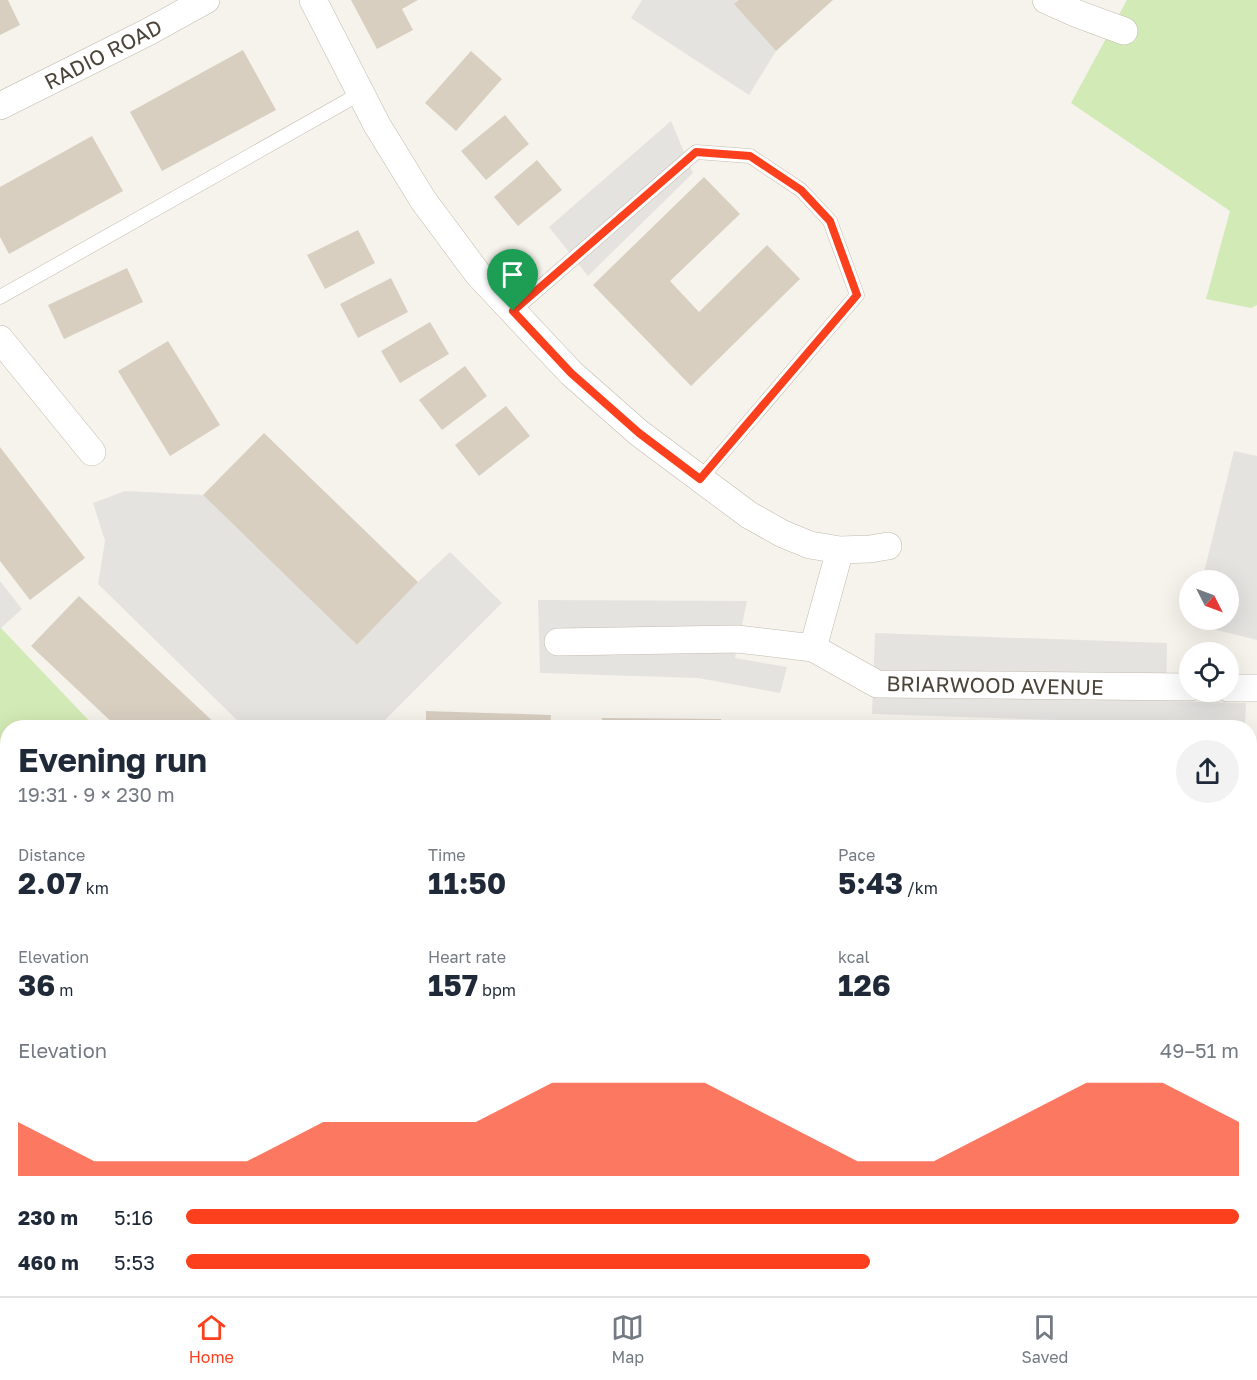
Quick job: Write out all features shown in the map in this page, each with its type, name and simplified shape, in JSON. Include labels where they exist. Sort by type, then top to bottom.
[{"type":"street","name":"RADIO ROAD","points":[[0,106],[148,32],[206,0]]},
{"type":"street","points":[[313,0],[377,125],[418,192],[478,274],[579,380],[639,433],[749,515],[783,534],[810,545],[840,550],[888,546]]},
{"type":"street","points":[[1046,0],[1124,32]]},
{"type":"street","points":[[0,339],[92,452]]},
{"type":"street","points":[[813,648],[840,550]]},
{"type":"street","name":"BRIARWOOD AVENUE","points":[[558,642],[737,639],[813,648],[877,684],[1179,687]]},
{"type":"street","points":[[1239,688],[1257,688]]},
{"type":"lane","points":[[0,297],[361,93]]},
{"type":"lane","points":[[513,311],[696,152],[750,156],[801,190],[830,221],[857,295],[700,479]]},
{"type":"green space","points":[[1127,0],[1257,0],[1257,305],[1251,308],[1206,299],[1230,211],[1071,103]]},
{"type":"green space","points":[[0,627],[88,720],[0,720]]},
{"type":"shaded area","points":[[642,0],[753,0],[776,51],[749,95],[631,18]]},
{"type":"shaded area","points":[[671,121],[693,173],[588,276],[549,227]]},
{"type":"shaded area","points":[[1234,451],[1257,456],[1257,640],[1216,630],[1239,630],[1239,570],[1204,570]]},
{"type":"shaded area","points":[[125,491],[203,495],[357,645],[450,552],[502,603],[385,720],[237,720],[98,584],[105,541],[93,503]]},
{"type":"shaded area","points":[[0,581],[22,609],[0,629]]},
{"type":"shaded area","points":[[538,600],[747,601],[735,658],[787,667],[780,693],[698,678],[540,673]]},
{"type":"shaded area","points":[[875,633],[1167,643],[1166,701],[1246,703],[1245,720],[1058,720],[872,714]]},
{"type":"building","points":[[0,0],[8,0],[20,25],[0,35]]},
{"type":"building","points":[[351,0],[418,0],[402,9],[413,30],[377,49]]},
{"type":"building","points":[[739,0],[833,0],[776,51],[734,4]]},
{"type":"building","points":[[243,50],[276,110],[162,171],[130,112]]},
{"type":"building","points":[[471,51],[502,79],[456,131],[425,103]]},
{"type":"building","points":[[505,115],[529,144],[486,180],[461,151]]},
{"type":"building","points":[[92,136],[123,191],[9,254],[0,237],[0,187]]},
{"type":"building","points":[[537,160],[562,190],[518,226],[494,197]]},
{"type":"building","points":[[704,177],[740,214],[670,281],[699,312],[767,245],[800,279],[691,386],[593,285]]},
{"type":"building","points":[[358,230],[375,263],[325,289],[307,255]]},
{"type":"building","points":[[127,268],[143,302],[64,339],[48,305]]},
{"type":"building","points":[[391,278],[408,312],[358,338],[340,304]]},
{"type":"building","points":[[430,322],[449,354],[400,383],[381,351]]},
{"type":"building","points":[[168,341],[220,425],[170,456],[118,371]]},
{"type":"building","points":[[465,366],[487,396],[442,430],[419,400]]},
{"type":"building","points":[[506,406],[530,436],[479,476],[455,445]]},
{"type":"building","points":[[264,433],[418,582],[357,645],[203,495]]},
{"type":"building","points":[[0,447],[85,558],[30,600],[0,561]]},
{"type":"building","points":[[79,596],[211,720],[110,720],[31,646]]},
{"type":"building","points":[[426,711],[551,715],[551,720],[426,720]]},
{"type":"building","points":[[602,718],[721,719],[721,720],[602,720]]},
{"type":"route","points":[[696,152],[750,156],[801,190],[830,221],[857,295],[700,479],[639,433],[571,373],[513,311],[696,152]]}]
